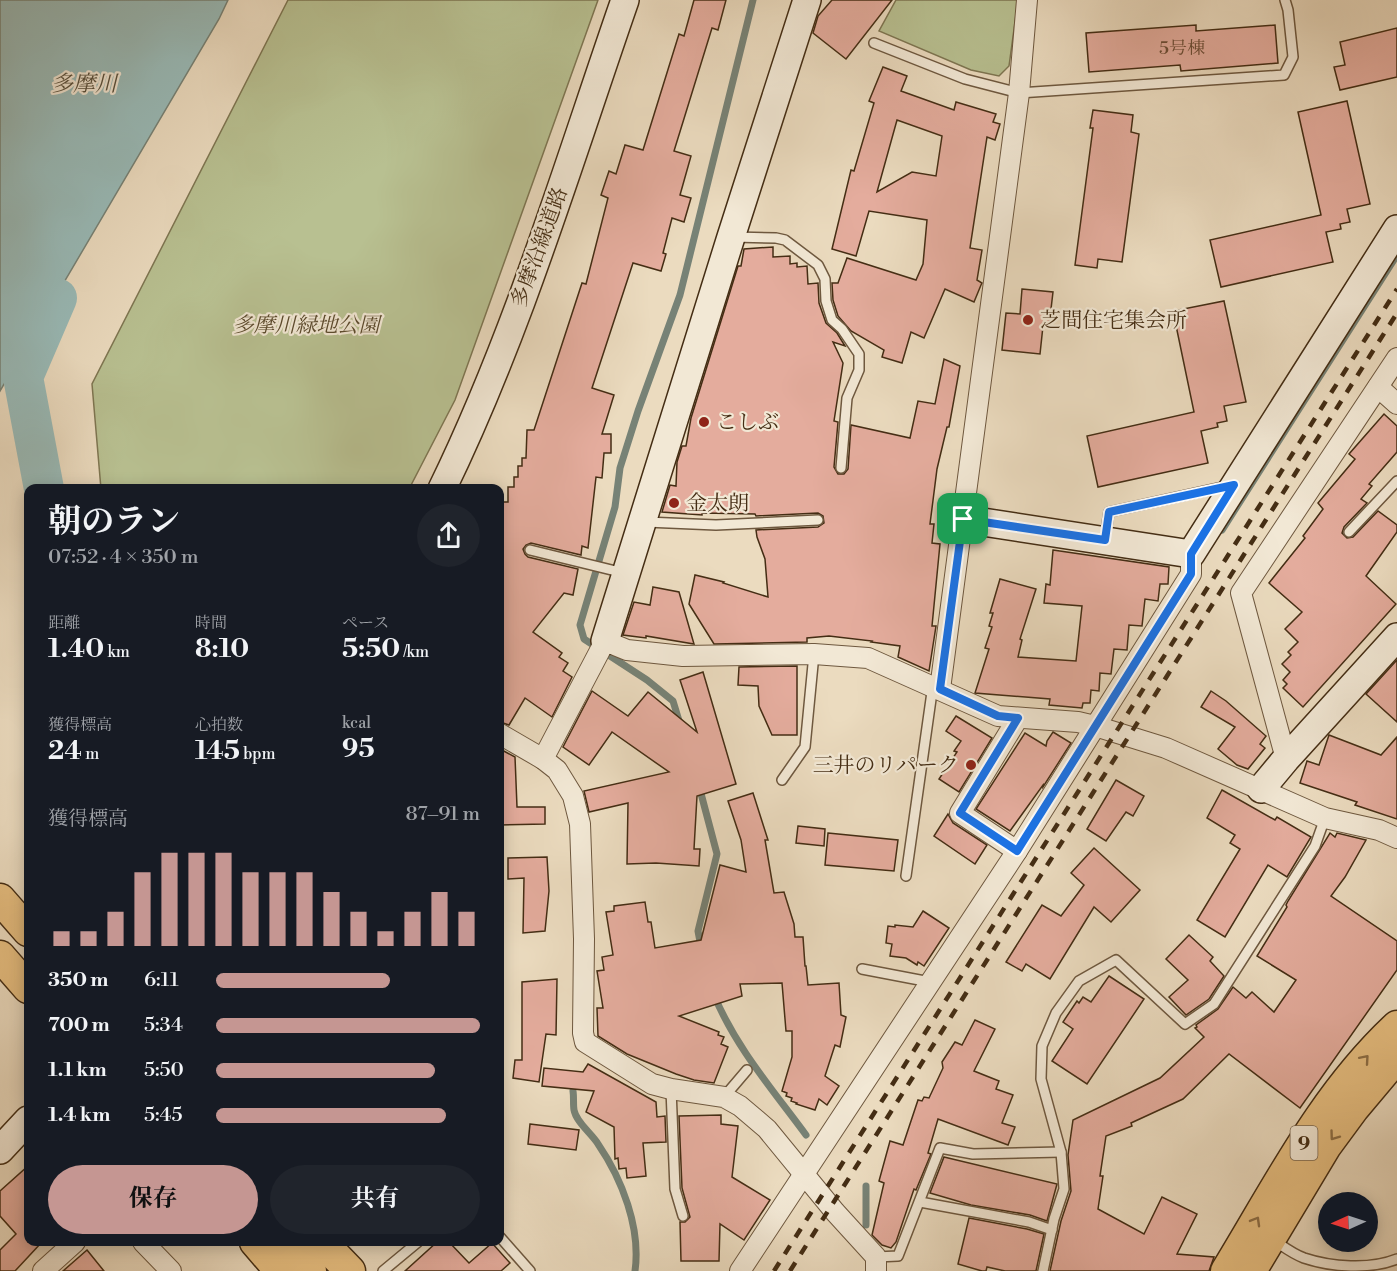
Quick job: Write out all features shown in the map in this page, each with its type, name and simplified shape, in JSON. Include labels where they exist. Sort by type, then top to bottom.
[{"type":"main road","points":[[0,899],[24,926]]},
{"type":"main road","points":[[0,956],[24,983]]},
{"type":"main road","name":"9","points":[[1226,1271],[1286,1170],[1327,1108],[1362,1062],[1397,1026]]},
{"type":"main road","name":"9","points":[[1251,1271],[1326,1146],[1354,1108],[1397,1057]]},
{"type":"main road","points":[[258,1246],[280,1271]]},
{"type":"main road","points":[[294,1246],[311,1271]]},
{"type":"main road","points":[[326,1246],[350,1271]]},
{"type":"street","name":"多摩沿線道路","points":[[444,484],[473,425],[535,262],[625,0]]},
{"type":"street","points":[[543,759],[602,647],[617,571],[643,522],[807,0]]},
{"type":"street","points":[[936,687],[963,519],[1019,93],[1028,0]]},
{"type":"street","points":[[740,1271],[1017,851],[1191,574],[1191,554],[1397,229]]},
{"type":"street","points":[[1286,759],[1241,593],[1397,358]]},
{"type":"street","points":[[1378,387],[1397,404]]},
{"type":"street","points":[[963,519],[1191,554]]},
{"type":"street","points":[[1262,789],[1286,759],[1397,637]]},
{"type":"street","points":[[602,647],[683,656],[814,654],[868,658],[998,716],[1078,722],[1095,726],[1166,748],[1325,818],[1379,830],[1397,838]]},
{"type":"street","points":[[1017,851],[960,813],[1018,718]]},
{"type":"street","points":[[504,736],[557,770],[573,796],[580,824],[585,1042],[651,1084],[724,1097],[740,1106],[767,1129],[876,1264]]},
{"type":"street","points":[[0,1150],[24,1124]]},
{"type":"street","points":[[43,1271],[71,1246]]},
{"type":"street","points":[[147,1246],[171,1271]]},
{"type":"lane","points":[[873,43],[965,79],[1019,93],[1284,75],[1293,57],[1285,0]]},
{"type":"lane","points":[[731,237],[785,240],[818,265],[825,279],[826,301],[832,320],[842,329],[859,354],[859,370],[848,398],[841,468]]},
{"type":"lane","points":[[1349,532],[1397,481]]},
{"type":"lane","points":[[1105,540],[1109,512],[1234,485]]},
{"type":"lane","points":[[643,522],[716,525],[818,520]]},
{"type":"lane","points":[[530,550],[617,571]]},
{"type":"lane","points":[[782,780],[805,747],[814,654]]},
{"type":"lane","points":[[906,876],[936,687]]},
{"type":"lane","points":[[1043,1271],[1052,1230],[1065,1190],[1061,1152],[1041,1079],[1042,1046],[1056,1013],[1079,981],[1116,960],[1185,1024],[1214,1004],[1315,846],[1325,818]]},
{"type":"lane","points":[[862,969],[930,982]]},
{"type":"lane","points":[[724,1097],[747,1070]]},
{"type":"lane","points":[[671,1089],[675,1189],[683,1216]]},
{"type":"lane","points":[[876,1264],[898,1256],[940,1148],[973,1154],[1061,1152]]},
{"type":"lane","points":[[920,1202],[1029,1222],[1052,1230]]},
{"type":"lane","points":[[1270,1238],[1305,1258],[1347,1266],[1385,1264],[1397,1259]]},
{"type":"lane","points":[[504,1242],[530,1271]]},
{"type":"lane","points":[[383,1271],[413,1246]]},
{"type":"green space","name":"多摩川緑地公園","points":[[288,0],[598,0],[455,400],[412,484],[101,484],[92,384]]},
{"type":"green space","points":[[896,0],[1018,0],[1009,66],[999,76],[971,70],[879,31]]},
{"type":"water","name":"多摩川","points":[[0,0],[228,0],[0,391]]},
{"type":"building","points":[[694,0],[726,0],[718,30],[712,28],[674,151],[691,156],[680,195],[691,198],[684,222],[672,218],[661,271],[633,263],[592,388],[614,395],[602,434],[611,434],[611,453],[604,453],[602,478],[596,477],[588,548],[582,546],[581,555],[531,543],[523,549],[528,557],[578,569],[573,595],[564,593],[533,632],[562,653],[559,657],[568,663],[563,671],[572,677],[552,717],[525,698],[509,725],[504,723],[504,502],[508,502],[508,487],[514,487],[514,477],[518,477],[518,466],[522,466],[522,458],[526,458],[527,430],[534,430],[582,283],[586,284],[608,198],[601,195],[609,171],[616,174],[625,145],[643,150],[679,34],[684,36]]},
{"type":"building","points":[[832,0],[892,0],[846,59],[813,33],[818,16]]},
{"type":"building","points":[[1196,25],[1196,31],[1275,25],[1278,63],[1181,71],[1180,65],[1089,72],[1086,33]]},
{"type":"building","points":[[1397,28],[1397,77],[1340,90],[1334,67],[1345,65],[1340,42]]},
{"type":"building","points":[[883,67],[907,76],[901,91],[954,110],[956,102],[996,114],[993,122],[1000,124],[995,140],[987,137],[970,248],[982,250],[977,280],[982,283],[974,302],[945,289],[924,338],[911,332],[902,363],[882,357],[884,350],[851,331],[838,316],[833,300],[832,283],[838,283],[847,258],[916,280],[923,264],[927,220],[869,211],[856,256],[832,249],[851,170],[854,171],[874,103],[869,101]],"holes":[[[897,120],[942,136],[936,176],[912,172],[877,192]]]},
{"type":"building","points":[[1347,101],[1370,204],[1347,209],[1350,222],[1340,224],[1341,229],[1326,232],[1333,262],[1221,287],[1210,240],[1321,215],[1298,112]]},
{"type":"building","points":[[1093,110],[1133,115],[1131,132],[1139,134],[1122,262],[1098,259],[1097,268],[1075,265],[1093,128],[1090,128]]},
{"type":"building","points":[[773,247],[773,257],[790,256],[790,264],[797,263],[797,267],[807,266],[808,284],[818,283],[819,303],[826,323],[837,333],[845,346],[833,342],[843,363],[834,421],[838,422],[834,467],[838,474],[844,474],[848,469],[851,425],[910,438],[918,401],[935,404],[944,359],[960,366],[949,427],[947,427],[937,469],[930,524],[934,524],[932,543],[940,544],[932,626],[936,626],[929,671],[898,657],[900,646],[872,641],[829,636],[807,638],[807,642],[714,644],[689,604],[695,575],[768,597],[765,559],[756,530],[818,527],[824,523],[823,516],[818,513],[756,516],[755,514],[702,513],[702,515],[662,512],[670,485],[676,486],[677,462],[682,446],[686,446],[691,418],[738,266],[741,266],[744,249]]},
{"type":"building","name":"芝間住宅集会所","points":[[1022,289],[1053,292],[1049,326],[1043,326],[1040,354],[1002,350],[1006,313],[1020,314]]},
{"type":"building","points":[[1224,301],[1246,402],[1224,406],[1227,421],[1217,423],[1218,427],[1201,431],[1208,463],[1098,487],[1087,436],[1194,412],[1173,311]]},
{"type":"building","points":[[1384,414],[1397,426],[1397,452],[1369,484],[1372,486],[1361,499],[1367,503],[1344,527],[1342,533],[1347,538],[1353,537],[1378,511],[1397,525],[1397,532],[1366,576],[1396,604],[1303,707],[1283,688],[1287,684],[1283,680],[1290,672],[1282,664],[1291,655],[1288,652],[1298,642],[1285,629],[1302,612],[1269,583],[1305,538],[1303,536],[1323,509],[1318,503],[1355,459],[1349,454]]},
{"type":"building","points":[[1053,550],[1169,567],[1168,584],[1160,584],[1158,601],[1145,599],[1142,626],[1129,625],[1127,650],[1114,649],[1111,674],[1100,673],[1099,691],[1091,690],[1090,703],[1083,703],[1082,708],[1049,705],[1050,699],[975,693],[989,649],[985,648],[992,627],[989,626],[993,613],[990,613],[1000,579],[1036,589],[1020,639],[1022,640],[1018,657],[1076,661],[1082,606],[1044,603],[1046,584],[1050,585]]},
{"type":"building","points":[[653,587],[679,592],[694,644],[646,636],[646,638],[623,635],[634,602],[650,605]]},
{"type":"building","points":[[1397,660],[1397,722],[1366,694]]},
{"type":"building","points":[[797,666],[797,735],[772,735],[759,706],[758,686],[738,685],[739,667]]},
{"type":"building","points":[[703,672],[736,784],[697,796],[694,849],[700,849],[699,866],[656,863],[627,864],[628,803],[589,812],[584,791],[669,772],[612,732],[589,765],[563,747],[592,691],[628,716],[648,692],[697,732],[680,680]]},
{"type":"building","points":[[1211,691],[1266,736],[1260,744],[1265,748],[1248,769],[1237,765],[1218,749],[1235,727],[1201,707]]},
{"type":"building","points":[[956,716],[992,738],[959,792],[939,779],[957,752],[954,751],[961,741],[946,731]]},
{"type":"building","points":[[1053,732],[1071,743],[1043,787],[1043,785],[1010,831],[976,809],[1025,733],[1046,746]]},
{"type":"building","points":[[1329,735],[1381,755],[1397,737],[1397,819],[1355,805],[1357,802],[1300,783],[1307,761],[1319,765]]},
{"type":"building","points":[[504,751],[515,757],[517,807],[545,807],[545,824],[504,825]]},
{"type":"building","points":[[1116,780],[1144,796],[1133,816],[1126,812],[1106,841],[1087,829]]},
{"type":"building","points":[[1222,790],[1275,820],[1277,817],[1311,837],[1287,877],[1268,865],[1225,937],[1197,920],[1240,849],[1230,843],[1235,835],[1207,818]]},
{"type":"building","points":[[753,793],[768,840],[765,840],[774,893],[784,892],[794,924],[795,937],[803,937],[808,985],[839,983],[841,1015],[846,1017],[840,1047],[835,1045],[825,1076],[839,1086],[827,1105],[819,1099],[815,1110],[796,1104],[791,1101],[792,1098],[786,1096],[787,1093],[782,1091],[792,1057],[792,1031],[786,1031],[782,983],[740,984],[742,996],[679,1016],[719,1032],[718,1035],[724,1037],[721,1044],[728,1047],[714,1083],[676,1074],[627,1054],[598,1036],[597,1008],[603,1008],[597,971],[604,970],[602,957],[613,955],[606,912],[614,911],[614,906],[645,902],[655,948],[701,940],[720,865],[746,872],[741,840],[728,801]]},
{"type":"building","points":[[948,814],[953,823],[987,845],[975,864],[934,836]]},
{"type":"building","points":[[798,826],[825,829],[824,846],[796,843]]},
{"type":"building","points":[[828,833],[898,840],[894,871],[825,865]]},
{"type":"building","points":[[1330,833],[1335,837],[1337,833],[1366,840],[1345,877],[1331,896],[1397,941],[1397,970],[1300,1108],[1229,1054],[1183,1099],[1131,1123],[1132,1126],[1106,1136],[1098,1209],[1144,1234],[1162,1197],[1197,1214],[1177,1254],[1214,1257],[1209,1271],[1050,1271],[1061,1221],[1071,1191],[1068,1155],[1073,1120],[1160,1078],[1204,1037],[1195,1028],[1196,1025],[1218,1009],[1233,987],[1246,998],[1252,992],[1274,1012],[1296,980],[1257,956]]},
{"type":"building","points":[[1094,848],[1140,890],[1111,922],[1094,907],[1050,979],[1026,964],[1022,971],[1006,962],[1042,905],[1061,916],[1084,885],[1071,873]]},
{"type":"building","points":[[547,857],[549,891],[545,931],[523,933],[524,878],[508,879],[508,858]]},
{"type":"building","points":[[923,911],[949,928],[924,966],[918,962],[917,965],[906,958],[890,956],[892,944],[886,943],[888,926],[913,927]]},
{"type":"building","points":[[1189,935],[1213,957],[1210,961],[1224,976],[1209,999],[1186,1015],[1169,997],[1188,980],[1166,959]]},
{"type":"building","points":[[1109,976],[1144,999],[1087,1084],[1052,1061],[1073,1029],[1063,1022],[1077,1001],[1079,1003],[1083,997],[1091,1002]]},
{"type":"building","points":[[557,979],[556,1035],[546,1034],[539,1082],[513,1078],[515,1060],[522,1060],[522,982]]},
{"type":"building","points":[[975,1020],[995,1029],[974,1071],[999,1081],[996,1089],[1013,1095],[1002,1123],[1015,1127],[1008,1145],[938,1119],[928,1153],[931,1154],[916,1190],[914,1189],[896,1242],[891,1248],[882,1245],[872,1235],[884,1183],[879,1181],[890,1141],[903,1145],[918,1100],[922,1101],[924,1097],[929,1098],[943,1068],[942,1062],[955,1042],[962,1045]]},
{"type":"building","points":[[588,1064],[656,1102],[657,1117],[665,1116],[666,1142],[643,1143],[646,1176],[627,1178],[626,1168],[619,1169],[618,1158],[615,1159],[614,1127],[586,1112],[594,1091],[542,1086],[544,1068],[583,1072]]},
{"type":"building","points":[[721,1115],[721,1124],[738,1126],[732,1177],[770,1200],[744,1240],[720,1224],[719,1261],[681,1261],[680,1222],[685,1222],[690,1217],[682,1188],[679,1116]]},
{"type":"building","points":[[530,1124],[579,1130],[576,1150],[528,1144]]},
{"type":"building","points":[[944,1157],[1057,1184],[1047,1221],[1030,1215],[971,1205],[930,1193]]},
{"type":"building","points":[[24,1170],[24,1246],[38,1246],[15,1271],[0,1271],[0,1250],[16,1234],[0,1216],[0,1191]]},
{"type":"building","points":[[969,1218],[1044,1234],[1036,1271],[1005,1271],[987,1267],[986,1271],[982,1271],[958,1264]]},
{"type":"building","points":[[433,1246],[453,1246],[469,1263],[489,1246],[495,1246],[510,1263],[501,1271],[405,1271]]},
{"type":"building","points":[[87,1250],[104,1271],[63,1271]]},
{"type":"waterway","points":[[680,724],[673,701],[647,680],[584,639],[580,625],[615,507],[620,468],[680,295],[753,0]]},
{"type":"waterway","points":[[1222,530],[1397,255]]},
{"type":"waterway","points":[[43,484],[23,377],[57,298]]},
{"type":"waterway","points":[[699,786],[717,854],[698,931],[701,947]]},
{"type":"waterway","points":[[714,995],[744,1051],[806,1135]]},
{"type":"waterway","points":[[573,1091],[575,1114],[607,1158],[628,1204],[635,1238],[635,1271]]},
{"type":"waterway","points":[[866,1186],[866,1225]]},
{"type":"railway","points":[[774,1271],[1397,289]]},
{"type":"railway","points":[[790,1271],[1397,313]]},
{"type":"place","name":"芝間住宅集会所","points":[[1028,320]]},
{"type":"place","name":"こしぶ","points":[[704,422]]},
{"type":"place","name":"金太朗","points":[[674,503]]},
{"type":"place","name":"三井のリパーク","points":[[971,765]]},
{"type":"route","points":[[1234,485],[1191,554],[1191,574],[1017,851],[960,813],[1018,718],[998,716],[940,689],[963,519],[1105,540],[1109,512],[1234,485]]}]
